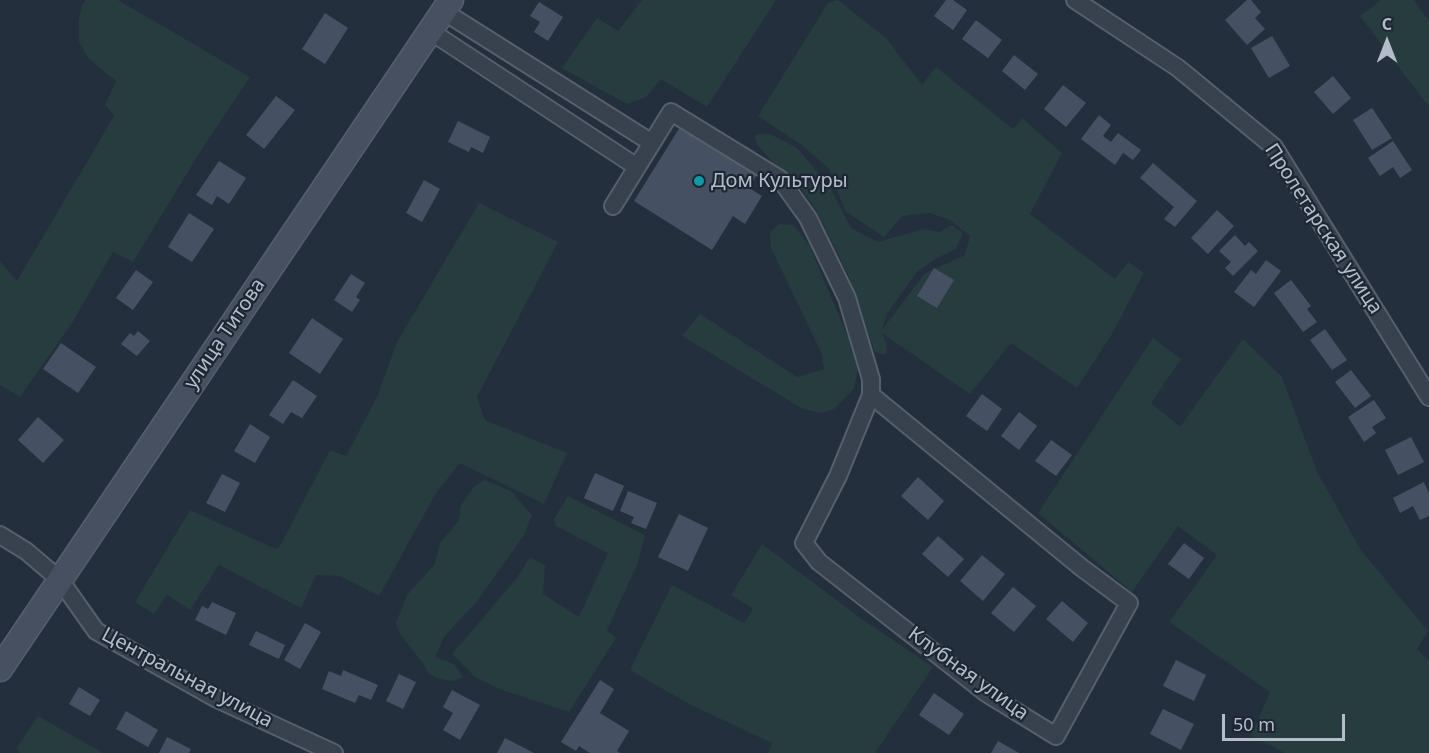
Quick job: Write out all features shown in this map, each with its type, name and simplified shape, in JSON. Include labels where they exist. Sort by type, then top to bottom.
[{"type":"main road","name":"улица Титова","points":[[0,669],[447,6]]},
{"type":"street","name":"Пролетарская улица","points":[[1075,0],[1178,68],[1274,147],[1429,397]]},
{"type":"street","points":[[447,6],[652,143]]},
{"type":"street","points":[[430,31],[637,167]]},
{"type":"street","points":[[613,206],[671,112],[780,179],[808,218],[847,298],[871,379],[871,395]]},
{"type":"street","name":"Клубная улица","points":[[871,395],[1082,568],[1129,603],[1056,736],[986,693],[819,562],[804,543],[838,476],[871,395]]},
{"type":"street","name":"Центральная улица","points":[[0,535],[26,551],[60,580],[96,631],[217,699],[334,753]]},
{"type":"green space","points":[[86,0],[118,0],[250,77],[205,144],[133,262],[113,252],[72,323],[20,397],[0,385],[0,261],[17,281],[114,116],[105,105],[116,81],[88,58],[79,42],[79,20],[82,5]]},
{"type":"green space","points":[[642,0],[776,0],[707,107],[661,79],[646,97],[627,104],[562,68],[597,18],[618,31]]},
{"type":"green space","points":[[838,0],[886,38],[922,85],[936,67],[1013,129],[1022,118],[1062,153],[1030,214],[1115,279],[1128,262],[1144,273],[1112,334],[1077,388],[1011,343],[970,394],[882,333],[887,345],[886,355],[875,352],[847,272],[816,210],[793,177],[772,162],[756,143],[755,134],[770,134],[797,148],[830,187],[851,228],[878,242],[923,229],[940,232],[951,225],[963,233],[956,249],[935,259],[917,272],[887,314],[882,330],[925,273],[965,255],[970,236],[950,220],[930,213],[902,216],[884,237],[845,211],[830,170],[802,145],[758,116],[828,3]]},
{"type":"green space","points":[[1381,0],[1414,0],[1429,21],[1429,107],[1360,16]]},
{"type":"green space","points":[[479,203],[558,242],[477,397],[485,420],[567,453],[544,504],[460,463],[436,493],[379,596],[340,576],[316,575],[301,608],[219,565],[190,610],[167,595],[154,614],[135,602],[190,510],[276,549],[280,546],[330,450],[346,456],[378,395],[396,344]]},
{"type":"green space","points":[[779,224],[794,225],[810,247],[859,363],[854,389],[834,409],[821,413],[803,409],[682,336],[700,314],[797,377],[824,369],[821,352],[771,248],[770,232]]},
{"type":"green space","points":[[1153,338],[1181,359],[1151,403],[1180,427],[1243,339],[1282,377],[1317,472],[1361,550],[1428,631],[1417,649],[1429,661],[1429,753],[1285,753],[1251,736],[1270,692],[1169,622],[1217,555],[1178,526],[1132,592],[1038,513]]},
{"type":"green space","points":[[484,480],[511,491],[532,515],[524,535],[478,600],[444,637],[435,657],[454,664],[463,677],[454,681],[439,679],[428,673],[423,663],[401,636],[396,623],[407,595],[435,564],[440,543],[459,520],[461,505],[474,487]]},
{"type":"green space","points":[[568,496],[645,535],[637,565],[607,630],[616,638],[569,712],[499,689],[475,677],[452,654],[517,578],[530,557],[545,565],[543,594],[579,617],[608,553],[556,526],[554,519]]},
{"type":"green space","points":[[762,544],[859,617],[933,667],[875,753],[768,753],[772,743],[691,705],[630,670],[672,585],[744,623],[753,609],[731,595]]},
{"type":"green space","points":[[38,716],[103,753],[21,753],[16,749]]},
{"type":"building","points":[[946,0],[953,0],[967,10],[953,30],[934,16]]},
{"type":"building","points":[[1247,0],[1251,0],[1261,12],[1255,18],[1265,29],[1247,45],[1225,20]]},
{"type":"building","points":[[539,2],[563,17],[548,41],[534,32],[540,22],[530,16]]},
{"type":"building","points":[[325,13],[348,28],[325,64],[302,49]]},
{"type":"building","points":[[976,20],[1002,40],[988,58],[962,39]]},
{"type":"building","points":[[1272,36],[1290,66],[1269,78],[1251,48]]},
{"type":"building","points":[[1014,55],[1038,74],[1025,90],[1002,71]]},
{"type":"building","points":[[1333,76],[1351,98],[1333,114],[1314,92]]},
{"type":"building","points":[[1063,85],[1086,103],[1066,127],[1044,109]]},
{"type":"building","points":[[276,96],[295,110],[264,149],[246,135]]},
{"type":"building","points":[[1372,108],[1392,138],[1372,150],[1353,120]]},
{"type":"building","points":[[1099,115],[1111,125],[1103,136],[1111,142],[1118,133],[1141,150],[1133,160],[1123,153],[1115,165],[1081,139]]},
{"type":"building","points":[[458,121],[490,137],[483,153],[471,147],[469,152],[448,142]]},
{"type":"building","name":"Дом Культуры","points":[[680,127],[757,174],[749,188],[762,196],[745,224],[733,216],[712,250],[634,201]]},
{"type":"building","points":[[1393,141],[1412,170],[1400,178],[1393,167],[1380,176],[1368,158]]},
{"type":"building","points":[[219,161],[246,178],[229,204],[217,196],[212,205],[196,195]]},
{"type":"building","points":[[1153,163],[1197,201],[1175,227],[1164,219],[1174,207],[1140,178]]},
{"type":"building","points":[[424,180],[440,189],[422,222],[406,213]]},
{"type":"building","points":[[1217,210],[1234,226],[1208,254],[1191,238]]},
{"type":"building","points":[[189,213],[214,229],[192,262],[168,247]]},
{"type":"building","points":[[1235,235],[1245,246],[1249,242],[1258,251],[1233,276],[1225,268],[1231,262],[1219,251]]},
{"type":"building","points":[[1266,260],[1281,271],[1254,307],[1234,292],[1251,270],[1256,274]]},
{"type":"building","points":[[934,268],[954,280],[937,308],[917,296]]},
{"type":"building","points":[[136,270],[153,282],[133,310],[116,298]]},
{"type":"building","points":[[351,274],[365,283],[356,297],[360,300],[352,312],[334,300]]},
{"type":"building","points":[[1291,280],[1311,306],[1307,309],[1317,322],[1303,332],[1274,293]]},
{"type":"building","points":[[312,318],[343,339],[320,374],[289,353]]},
{"type":"building","points":[[1325,329],[1347,360],[1332,370],[1310,340]]},
{"type":"building","points":[[138,331],[150,341],[137,356],[121,344],[130,333],[134,336]]},
{"type":"building","points":[[61,343],[96,367],[78,393],[43,369]]},
{"type":"building","points":[[1351,370],[1371,396],[1355,408],[1335,382]]},
{"type":"building","points":[[293,380],[317,396],[302,418],[291,412],[283,424],[269,415]]},
{"type":"building","points":[[982,394],[1002,409],[987,431],[966,416]]},
{"type":"building","points":[[1374,400],[1386,418],[1372,427],[1376,433],[1364,442],[1348,417]]},
{"type":"building","points":[[1019,412],[1037,426],[1019,450],[1001,436]]},
{"type":"building","points":[[38,417],[64,440],[43,463],[18,440]]},
{"type":"building","points":[[250,424],[270,437],[255,463],[234,451]]},
{"type":"building","points":[[1411,437],[1424,462],[1398,475],[1385,450]]},
{"type":"building","points":[[1051,440],[1072,455],[1056,476],[1035,461]]},
{"type":"building","points":[[595,473],[624,486],[613,511],[584,498]]},
{"type":"building","points":[[222,474],[240,483],[225,512],[206,503]]},
{"type":"building","points":[[918,477],[944,501],[928,520],[901,496]]},
{"type":"building","points":[[1424,482],[1429,493],[1429,516],[1420,520],[1413,506],[1400,513],[1393,498]]},
{"type":"building","points":[[628,491],[657,503],[646,529],[631,523],[634,517],[620,511]]},
{"type":"building","points":[[679,514],[708,528],[688,571],[658,557]]},
{"type":"building","points":[[938,536],[964,559],[948,577],[922,554]]},
{"type":"building","points":[[1184,543],[1204,558],[1189,579],[1168,564]]},
{"type":"building","points":[[982,555],[1005,574],[983,601],[960,581]]},
{"type":"building","points":[[1013,587],[1036,606],[1014,632],[991,613]]},
{"type":"building","points":[[1062,601],[1088,623],[1073,642],[1046,619]]},
{"type":"building","points":[[212,602],[236,613],[226,635],[195,620],[202,606],[208,609]]},
{"type":"building","points":[[305,623],[321,632],[300,669],[284,660]]},
{"type":"building","points":[[256,631],[285,645],[279,659],[249,645]]},
{"type":"building","points":[[1176,660],[1206,675],[1194,701],[1163,686]]},
{"type":"building","points":[[343,670],[378,685],[371,700],[359,695],[355,703],[322,689],[329,671],[341,676]]},
{"type":"building","points":[[399,674],[416,682],[403,709],[386,701]]},
{"type":"building","points":[[600,680],[614,689],[600,713],[629,731],[617,751],[620,753],[590,753],[579,746],[576,751],[561,742]]},
{"type":"building","points":[[79,687],[100,700],[90,716],[69,704]]},
{"type":"building","points":[[452,690],[480,705],[460,740],[443,730],[453,713],[443,707]]},
{"type":"building","points":[[934,693],[964,714],[949,735],[919,715]]},
{"type":"building","points":[[1163,709],[1194,724],[1181,750],[1150,734]]},
{"type":"building","points":[[126,711],[158,730],[148,747],[116,729]]},
{"type":"building","points":[[167,737],[191,749],[189,753],[159,753]]},
{"type":"building","points":[[505,738],[534,753],[497,753]]},
{"type":"building","points":[[998,741],[1019,753],[991,753]]},
{"type":"place","name":"Дом Культуры","points":[[699,181]]}]
